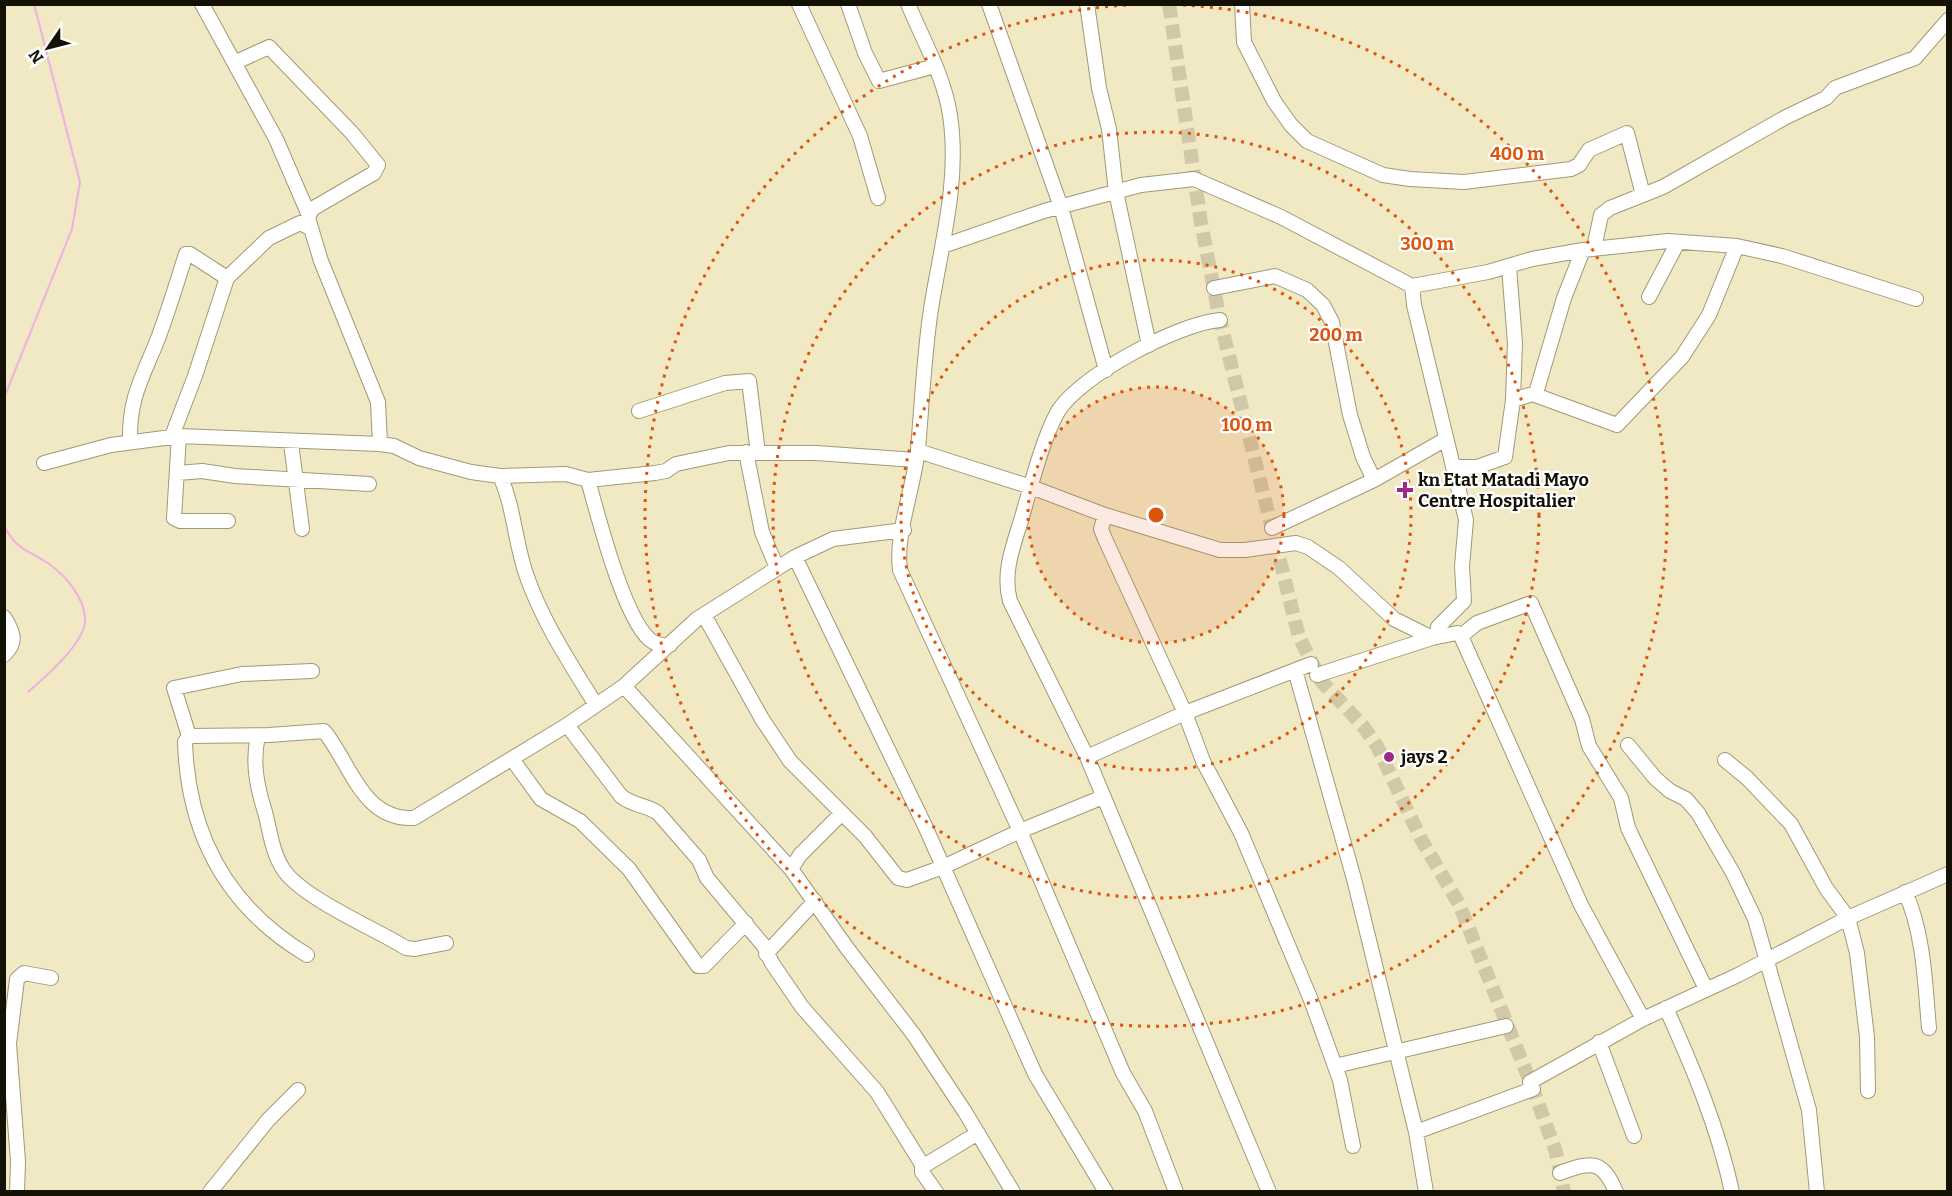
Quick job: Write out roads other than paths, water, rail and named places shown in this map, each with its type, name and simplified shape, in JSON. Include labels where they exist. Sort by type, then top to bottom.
[{"type":"street","points":[[202,4],[236,62],[276,139],[378,402],[380,444]]},
{"type":"street","points":[[799,4],[860,136],[878,198]]},
{"type":"street","points":[[848,4],[865,54],[879,81],[935,66]]},
{"type":"street","points":[[908,4],[935,66],[950,116],[952,146],[950,202],[929,324],[917,456],[899,563],[904,582],[1020,831],[1115,1054],[1145,1111],[1176,1191]]},
{"type":"street","points":[[989,4],[1062,207],[1106,370]]},
{"type":"street","points":[[1087,4],[1099,88],[1108,122],[1116,192],[1149,345]]},
{"type":"street","points":[[1242,4],[1244,42],[1274,101],[1291,125],[1307,141],[1383,175],[1464,182],[1571,169],[1579,165],[1589,150],[1627,133],[1643,195]]},
{"type":"street","points":[[1535,395],[1601,215],[1610,208],[1696,170],[1737,144],[1826,98],[1834,88],[1915,58],[1947,20]]},
{"type":"street","points":[[228,521],[180,521],[174,518],[178,473],[175,436],[227,278],[274,234],[308,220],[316,205],[374,173],[378,165],[352,133],[294,76],[272,49],[266,48],[236,62]]},
{"type":"street","points":[[943,246],[1010,221],[1116,192],[1162,181],[1194,179],[1281,217],[1412,286],[1588,249],[1678,242],[1737,246],[1846,275],[1916,299]]},
{"type":"street","points":[[1649,297],[1678,242]]},
{"type":"street","points":[[1513,400],[1535,395],[1617,425],[1682,357],[1709,315],[1737,246]]},
{"type":"street","points":[[130,442],[129,419],[136,387],[155,347],[186,254],[190,254],[227,278]]},
{"type":"street","points":[[1453,467],[1477,467],[1505,457],[1513,400],[1515,343],[1509,267]]},
{"type":"street","points":[[1214,288],[1275,276],[1307,291],[1323,305],[1332,322],[1350,415],[1363,458],[1374,480]]},
{"type":"street","points":[[1412,286],[1414,305],[1467,520],[1462,566],[1464,601],[1438,627],[1435,637]]},
{"type":"street","points":[[1220,320],[1177,331],[1149,345],[1080,387],[1058,413],[1031,487],[1007,573],[1007,592],[1087,757],[1269,1191]]},
{"type":"street","points":[[639,411],[725,383],[749,381],[752,453],[762,532],[777,568]]},
{"type":"street","points":[[44,463],[130,442],[175,436],[236,437],[291,443],[380,444],[394,446],[419,458],[471,472],[500,476],[566,474],[588,480],[655,473],[666,471],[676,464],[752,453],[917,456],[1031,487],[1105,515],[1220,550],[1245,550],[1296,543],[1339,568],[1394,619],[1435,637]]},
{"type":"street","points":[[1272,528],[1374,480],[1446,439]]},
{"type":"street","points":[[291,443],[303,529]]},
{"type":"street","points":[[178,473],[202,471],[235,476],[295,477],[369,484]]},
{"type":"street","points":[[500,476],[507,491],[523,563],[535,597],[596,705]]},
{"type":"street","points":[[588,480],[628,604],[649,639],[661,646],[670,645]]},
{"type":"street","points":[[1105,515],[1101,529],[1185,713],[1203,761],[1250,852],[1335,1066],[1353,1146]]},
{"type":"street","points":[[189,736],[258,736],[326,731],[345,765],[369,799],[397,818],[414,818],[567,725],[624,686],[704,615],[795,557],[833,539],[903,530]]},
{"type":"street","points":[[795,557],[943,867],[1035,1074],[1106,1191]]},
{"type":"street","points":[[1461,636],[1477,623],[1531,603],[1582,718],[1589,746],[1621,798],[1628,828],[1706,989]]},
{"type":"street","points":[[704,615],[777,743],[803,776],[865,836],[898,878],[907,880],[943,867],[1020,831],[1103,797]]},
{"type":"street","points":[[4,617],[14,636],[13,644],[4,655]]},
{"type":"street","points":[[1087,757],[1185,713],[1295,670],[1314,669],[1457,633],[1461,636],[1586,915],[1643,1019]]},
{"type":"street","points":[[1295,670],[1354,879],[1416,1132],[1426,1191]]},
{"type":"street","points":[[189,736],[174,688],[242,674],[312,671]]},
{"type":"street","points":[[624,686],[791,869],[847,948],[914,1035],[1013,1191]]},
{"type":"street","points":[[567,725],[621,796],[633,804],[651,808],[664,819],[699,860],[707,878],[746,923],[802,1007],[877,1092],[923,1166],[922,1172],[936,1191]]},
{"type":"street","points":[[189,736],[185,742],[189,795],[200,829],[214,858],[228,883],[249,910],[288,944],[307,955]]},
{"type":"street","points":[[258,736],[255,766],[259,794],[277,857],[288,876],[340,911],[406,948],[415,949],[446,942]]},
{"type":"street","points":[[1628,745],[1664,787],[1686,799],[1698,813],[1733,873],[1755,919],[1809,1110],[1817,1191]]},
{"type":"street","points":[[512,759],[541,799],[580,822],[629,869],[698,966],[704,966],[746,923]]},
{"type":"street","points":[[1725,760],[1791,824],[1826,888],[1848,918],[1857,953],[1867,1037],[1868,1092]]},
{"type":"street","points":[[791,869],[800,855],[841,814]]},
{"type":"street","points":[[1416,1132],[1532,1085],[1599,1042],[1643,1019],[1767,960],[1848,918],[1947,874]]},
{"type":"street","points":[[1905,892],[1912,911],[1923,963],[1929,1028]]},
{"type":"street","points":[[766,954],[815,901]]},
{"type":"street","points":[[17,1191],[18,1161],[9,1044],[16,979],[24,973],[51,978]]},
{"type":"street","points":[[1666,1008],[1697,1076],[1726,1163],[1732,1191]]},
{"type":"street","points":[[1335,1066],[1506,1026]]},
{"type":"street","points":[[1599,1042],[1634,1136]]},
{"type":"street","points":[[210,1191],[268,1120],[298,1090]]},
{"type":"street","points":[[923,1166],[978,1133]]},
{"type":"street","points":[[1560,1173],[1586,1165],[1599,1166],[1607,1174],[1616,1191]]},
{"type":"waterway","points":[[4,398],[72,229],[80,182],[34,4]]},
{"type":"waterway","points":[[4,526],[14,541],[62,574],[78,596],[84,613],[83,630],[71,650],[28,692]]},
{"type":"tunnel","points":[[1169,4],[1201,223],[1220,320],[1299,637],[1322,682],[1363,726],[1377,746],[1421,839],[1459,904],[1556,1152],[1564,1192]]},
{"type":"place","name":"kn Etat Matadi Mayo Centre Hospitalier","points":[[1405,490]]},
{"type":"place","name":"jays 2","points":[[1389,757]]}]
